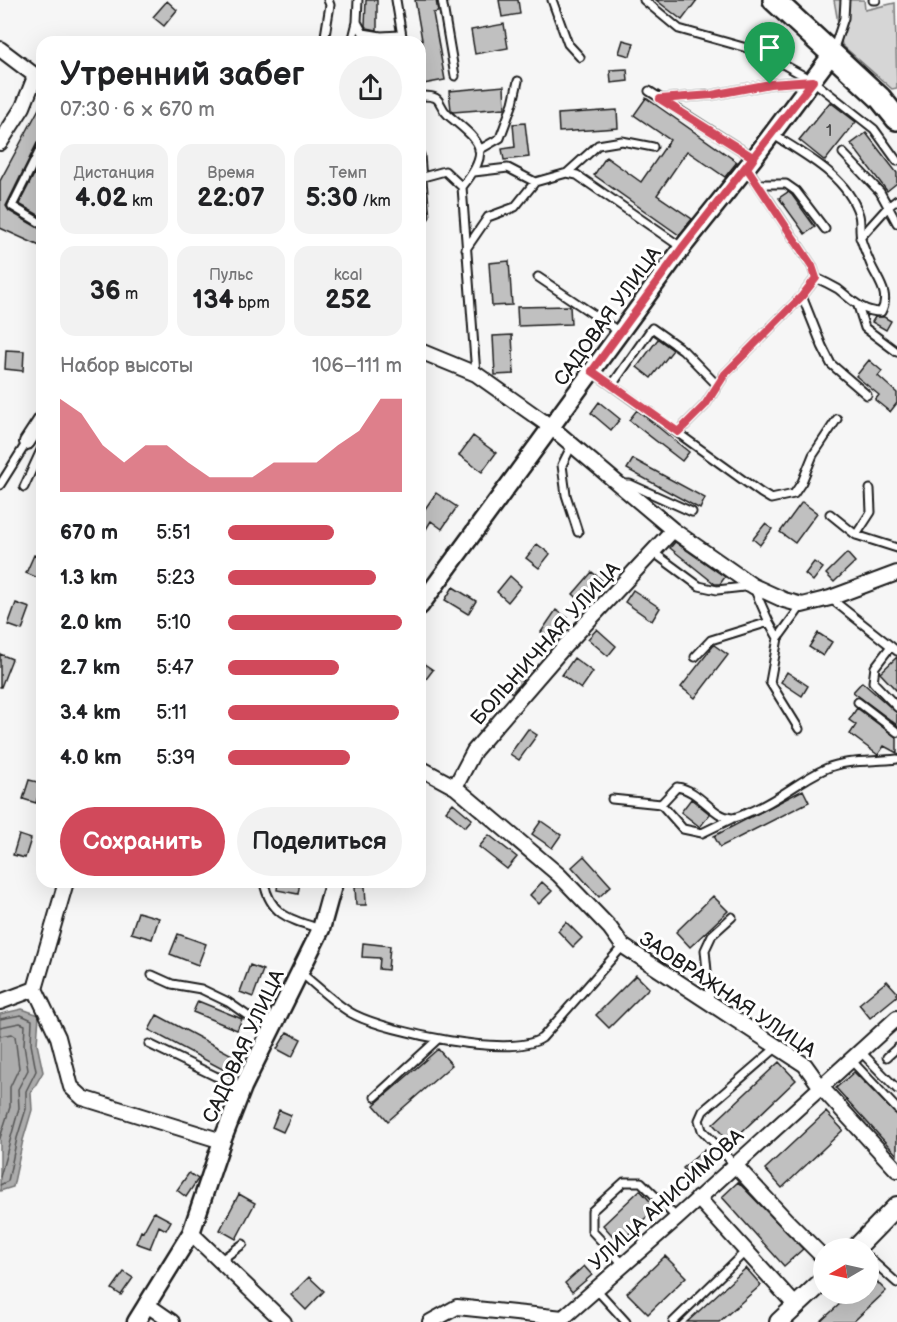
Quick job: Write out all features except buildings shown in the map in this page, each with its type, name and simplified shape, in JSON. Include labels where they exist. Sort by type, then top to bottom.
[{"type":"main road","points":[[774,0],[884,98],[897,119]]},
{"type":"main road","points":[[870,1238],[897,1206]]},
{"type":"main road","points":[[779,1322],[813,1290]]},
{"type":"street","points":[[0,49],[36,77]]},
{"type":"street","name":"САДОВАЯ УЛИЦА","points":[[426,598],[682,248],[751,163],[832,54]]},
{"type":"street","points":[[0,143],[36,83]]},
{"type":"street","points":[[426,353],[476,374],[551,427],[673,530],[753,586],[784,600],[802,605],[830,598],[897,573]]},
{"type":"street","points":[[27,442],[36,428]]},
{"type":"street","name":"БОЛЬНИЧНАЯ УЛИЦА","points":[[455,787],[474,751],[563,648],[673,530]]},
{"type":"street","name":"ЗАОВРАЖНАЯ УЛИЦА","points":[[426,771],[455,787],[559,875],[610,928],[623,946],[805,1065],[820,1086],[897,1170]]},
{"type":"street","points":[[64,888],[35,989],[58,1037],[68,1079],[76,1094],[222,1141]]},
{"type":"street","name":"САДОВАЯ УЛИЦА","points":[[136,1322],[191,1233],[243,1086],[321,929],[332,888]]},
{"type":"street","points":[[0,1002],[35,989]]},
{"type":"street","name":"УЛИЦА АНИСИМОВА","points":[[430,1322],[457,1307],[565,1320],[623,1264],[677,1218],[897,1018]]},
{"type":"street","points":[[734,1164],[813,1247]]},
{"type":"street","points":[[698,1198],[796,1306]]},
{"type":"street","points":[[191,1233],[284,1322]]},
{"type":"street","points":[[146,1304],[172,1322]]},
{"type":"lane","points":[[325,36],[330,5],[328,0]]},
{"type":"lane","points":[[354,36],[358,0]]},
{"type":"lane","points":[[396,0],[401,36]]},
{"type":"lane","points":[[442,0],[455,76]]},
{"type":"lane","points":[[552,0],[568,44],[580,57]]},
{"type":"lane","points":[[644,0],[679,29],[761,52],[813,81],[874,129],[897,161]]},
{"type":"lane","points":[[832,54],[844,18],[845,0]]},
{"type":"lane","points":[[357,22],[363,33],[381,36]]},
{"type":"lane","points":[[479,150],[500,138],[513,103],[518,81]]},
{"type":"lane","points":[[660,99],[712,95],[770,84],[813,81]]},
{"type":"lane","points":[[649,91],[751,163],[759,184],[812,266],[816,278],[836,287],[858,306],[873,312],[881,312],[885,305],[885,293],[860,238],[860,218],[851,197],[835,177],[772,134]]},
{"type":"lane","points":[[426,96],[432,96],[442,103],[445,112],[476,138],[479,150],[478,164],[462,187],[476,374]]},
{"type":"lane","points":[[466,249],[488,217],[515,207],[535,182],[567,173],[598,145],[622,141],[653,147]]},
{"type":"lane","points":[[843,153],[880,192],[897,223]]},
{"type":"lane","points":[[36,158],[12,206],[36,220]]},
{"type":"lane","points":[[474,172],[508,168],[535,182]]},
{"type":"lane","points":[[426,176],[445,171],[462,187]]},
{"type":"lane","points":[[567,173],[577,175],[682,248]]},
{"type":"lane","points":[[759,184],[786,184],[796,191],[825,229]]},
{"type":"lane","points":[[860,238],[897,200]]},
{"type":"lane","points":[[538,277],[621,333]]},
{"type":"lane","points":[[678,432],[705,405],[725,374],[802,296],[816,278]]},
{"type":"lane","points":[[802,296],[831,364],[867,395]]},
{"type":"lane","points":[[858,306],[865,328],[897,352]]},
{"type":"lane","points":[[612,385],[652,328],[683,350],[717,385]]},
{"type":"lane","points":[[592,371],[771,499],[794,494],[802,482],[813,455],[837,419]]},
{"type":"lane","points":[[0,485],[27,442]]},
{"type":"lane","points":[[572,445],[562,465],[566,495],[578,532]]},
{"type":"lane","points":[[24,487],[36,461]]},
{"type":"lane","points":[[620,485],[630,484],[692,512]]},
{"type":"lane","points":[[856,535],[871,512],[870,489]]},
{"type":"lane","points":[[830,513],[856,535],[897,548]]},
{"type":"lane","points":[[653,552],[699,586],[717,590],[753,586],[778,638]]},
{"type":"lane","points":[[830,598],[894,648],[875,667],[873,681],[897,707]]},
{"type":"lane","points":[[798,729],[770,682],[778,638],[802,605]]},
{"type":"lane","points":[[695,657],[711,640],[769,622]]},
{"type":"lane","points":[[858,702],[897,732]]},
{"type":"lane","points":[[612,799],[661,804],[683,829],[702,833],[769,804],[824,770],[846,762],[897,759]]},
{"type":"lane","points":[[661,804],[677,787],[686,788],[721,815],[733,818]]},
{"type":"lane","points":[[265,888],[266,896],[277,910],[289,919],[321,929]]},
{"type":"lane","points":[[710,1003],[705,950],[712,934],[732,917]]},
{"type":"lane","points":[[301,973],[353,1014],[389,1029],[438,1039],[515,1046],[536,1042],[542,1038],[623,946]]},
{"type":"lane","points":[[152,975],[172,984],[201,989],[228,1002],[248,1016],[273,1025]]},
{"type":"lane","points":[[375,1097],[438,1039]]},
{"type":"lane","points":[[149,1044],[215,1076],[243,1086]]},
{"type":"lane","points":[[734,1164],[702,1130],[699,1120],[704,1111],[777,1047]]},
{"type":"lane","points":[[887,1057],[897,1048]]},
{"type":"lane","points":[[855,1055],[897,1089]]},
{"type":"lane","points":[[855,1055],[897,1109]]},
{"type":"lane","points":[[623,1264],[592,1231],[592,1211],[624,1182],[641,1182],[677,1218]]},
{"type":"lane","points":[[221,1260],[243,1244]]},
{"type":"lane","points":[[673,1322],[746,1251]]},
{"type":"lane","points":[[879,1267],[897,1283]]},
{"type":"lane","points":[[596,1289],[626,1322]]},
{"type":"shaded area","points":[[834,0],[864,0],[865,10],[895,3],[897,88],[892,89],[842,45]]},
{"type":"water","points":[[22,1009],[39,1015],[37,1044],[43,1072],[31,1093],[32,1110],[13,1187],[0,1191],[0,1014]]},
{"type":"route","points":[[770,84],[712,95],[660,99],[754,158],[747,168],[812,266],[816,278],[802,296],[725,374],[705,405],[678,432],[592,371],[682,248],[754,158],[813,81],[770,84]]}]
